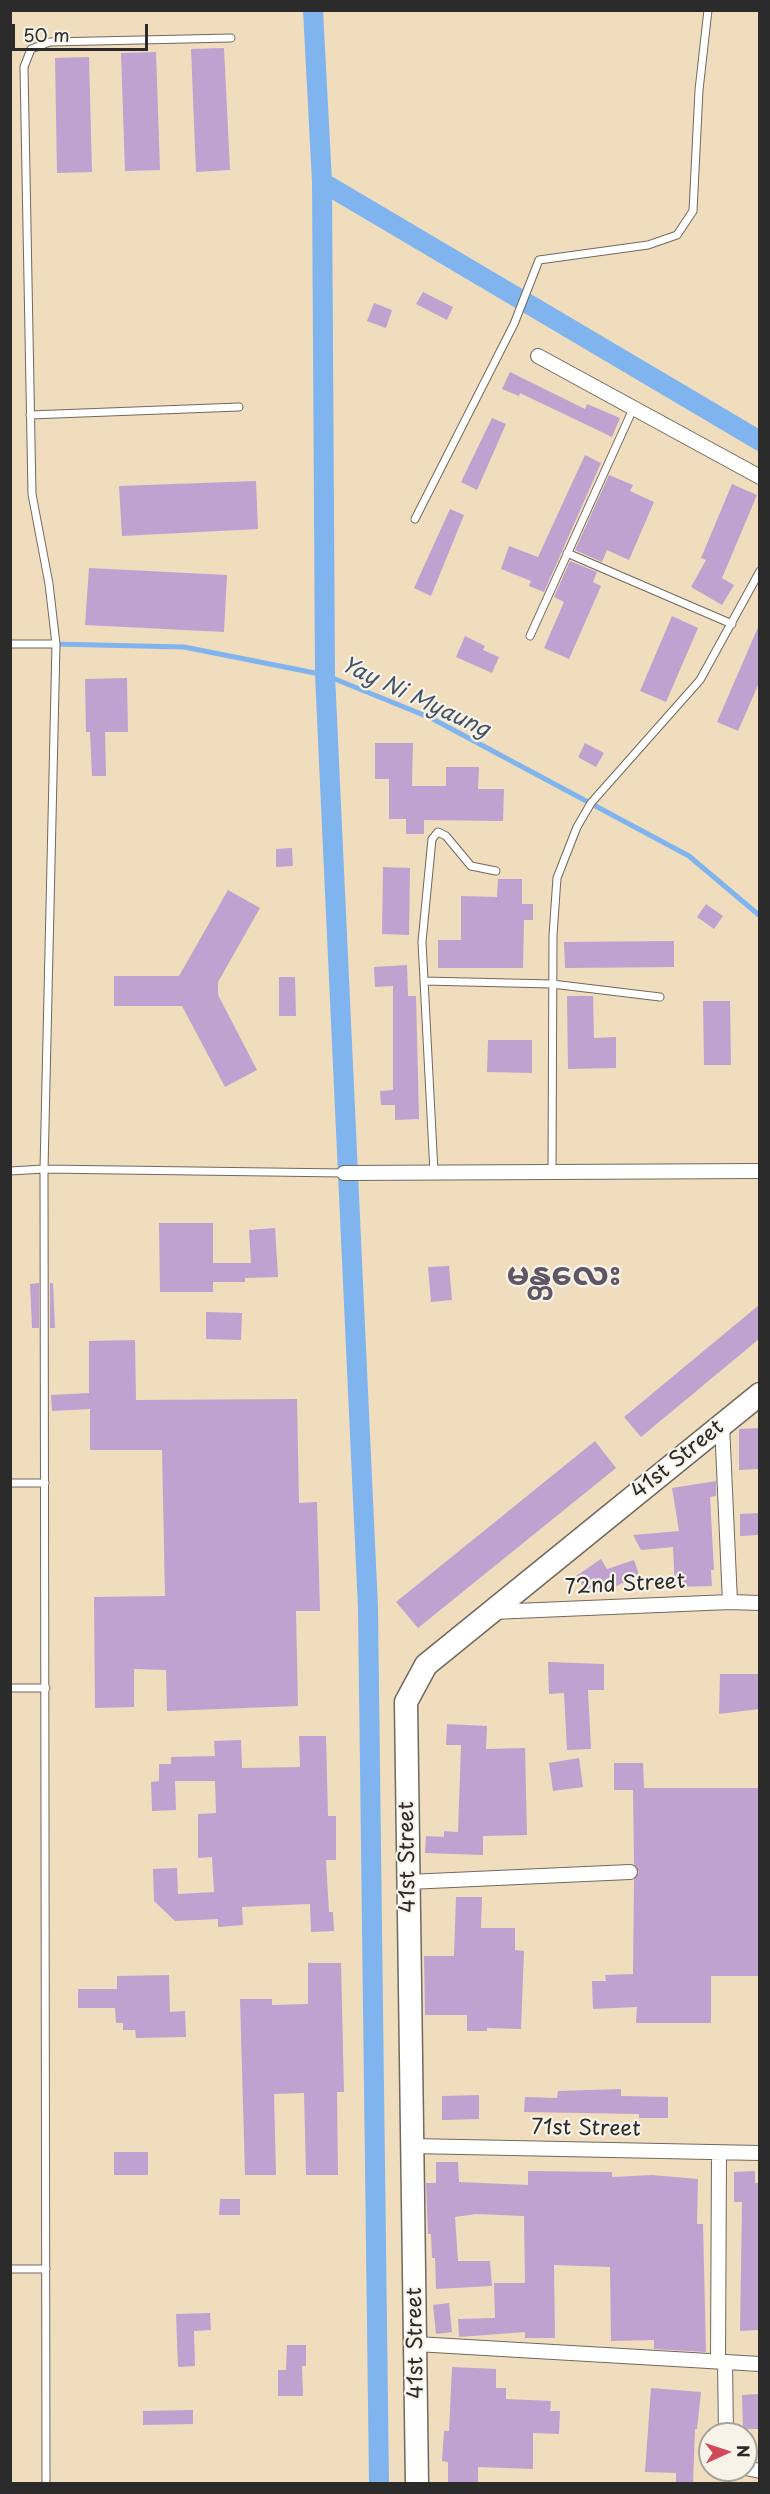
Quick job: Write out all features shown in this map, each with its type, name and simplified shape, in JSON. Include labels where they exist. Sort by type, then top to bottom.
[{"type":"main road","name":"41st Street","points":[[417,2484],[406,1702],[426,1665],[759,1394]]},
{"type":"street","points":[[538,356],[759,477]]},
{"type":"street","points":[[352,1172],[759,1171]]},
{"type":"street","points":[[722,1424],[730,1602]]},
{"type":"street","name":"72nd Street","points":[[491,1612],[730,1602],[759,1603]]},
{"type":"street","points":[[408,1882],[630,1872]]},
{"type":"street","name":"71st Street","points":[[412,2146],[759,2152]]},
{"type":"street","points":[[719,2152],[722,2361],[725,2422]]},
{"type":"street","points":[[416,2344],[759,2364]]},
{"type":"lane","points":[[415,519],[514,324],[539,260],[648,245],[677,235],[693,211],[699,90],[708,10]]},
{"type":"lane","points":[[46,2484],[44,1168],[56,644],[49,584],[32,494],[24,67],[31,49],[50,42],[231,38]]},
{"type":"lane","points":[[30,415],[239,407]]},
{"type":"lane","points":[[530,636],[633,409]]},
{"type":"lane","points":[[567,553],[732,624]]},
{"type":"lane","points":[[552,1171],[552,984],[558,878],[577,827],[591,803],[700,681],[759,571]]},
{"type":"lane","points":[[10,644],[56,644]]},
{"type":"lane","points":[[434,1172],[422,942],[432,839],[438,832],[446,836],[471,866],[496,871]]},
{"type":"lane","points":[[424,981],[552,984],[660,997]]},
{"type":"lane","points":[[10,1170],[44,1168],[352,1172]]},
{"type":"lane","points":[[10,1483],[45,1483]]},
{"type":"lane","points":[[10,1688],[46,1688]]},
{"type":"lane","points":[[10,2270],[46,2269]]},
{"type":"building","points":[[224,48],[230,170],[196,172],[191,49]]},
{"type":"building","points":[[156,52],[160,170],[125,171],[121,53]]},
{"type":"building","points":[[89,57],[92,172],[57,173],[55,58]]},
{"type":"building","points":[[423,292],[453,307],[447,320],[416,304]]},
{"type":"building","points":[[374,303],[392,310],[386,328],[367,321]]},
{"type":"building","points":[[510,372],[585,409],[587,404],[620,418],[612,437],[520,393],[519,396],[502,389]]},
{"type":"building","points":[[492,418],[506,424],[477,490],[461,482]]},
{"type":"building","points":[[585,455],[601,463],[544,592],[529,586],[531,581],[501,569],[509,546],[538,557]]},
{"type":"building","points":[[609,475],[633,485],[630,491],[654,502],[629,560],[607,550],[602,562],[575,550]]},
{"type":"building","points":[[256,481],[258,529],[122,536],[119,486]]},
{"type":"building","points":[[732,484],[757,495],[722,578],[734,585],[722,605],[691,587],[706,560],[701,558]]},
{"type":"building","points":[[450,509],[464,515],[431,596],[414,588]]},
{"type":"building","points":[[570,561],[597,572],[593,582],[601,586],[569,659],[544,648],[564,602],[554,597]]},
{"type":"building","points":[[89,568],[227,575],[224,632],[85,625]]},
{"type":"building","points":[[672,616],[698,628],[666,702],[640,691]]},
{"type":"building","points":[[759,625],[759,683],[738,731],[717,722]]},
{"type":"building","points":[[465,636],[485,646],[483,650],[499,657],[492,673],[456,657]]},
{"type":"building","points":[[127,678],[128,732],[105,732],[106,776],[92,776],[90,732],[86,732],[85,679]]},
{"type":"building","points":[[375,743],[413,743],[412,786],[446,786],[446,767],[479,767],[478,789],[504,789],[503,821],[424,820],[424,834],[406,834],[406,819],[389,819],[389,779],[375,779]]},
{"type":"building","points":[[585,743],[604,753],[596,767],[578,757]]},
{"type":"building","points":[[292,848],[293,866],[276,867],[276,849]]},
{"type":"building","points":[[383,867],[410,868],[409,935],[382,934]]},
{"type":"building","points":[[498,879],[522,879],[522,904],[533,904],[533,920],[524,920],[523,968],[438,968],[438,940],[461,940],[461,896],[497,897]]},
{"type":"building","points":[[228,890],[260,908],[218,982],[218,995],[257,1070],[225,1087],[182,1006],[114,1006],[114,976],[179,976]]},
{"type":"building","points":[[706,904],[723,916],[714,929],[697,917]]},
{"type":"building","points":[[674,941],[674,967],[565,968],[564,942]]},
{"type":"building","points":[[407,965],[408,996],[416,996],[419,1119],[395,1120],[395,1105],[381,1105],[380,1091],[393,1090],[393,986],[375,987],[374,967]]},
{"type":"building","points":[[279,977],[295,977],[296,1016],[279,1016]]},
{"type":"building","points":[[567,996],[593,996],[594,1038],[616,1037],[616,1068],[568,1069]]},
{"type":"building","points":[[703,1001],[730,1001],[731,1065],[704,1065]]},
{"type":"building","points":[[488,1040],[532,1040],[532,1073],[487,1072]]},
{"type":"building","points":[[159,1223],[213,1223],[213,1263],[251,1263],[249,1230],[275,1228],[278,1277],[245,1278],[245,1282],[213,1282],[213,1292],[160,1292]]},
{"type":"building","points":[[449,1266],[452,1300],[431,1302],[428,1267]]},
{"type":"building","points":[[39,1283],[39,1328],[32,1328],[30,1284]]},
{"type":"building","points":[[50,1283],[53,1283],[55,1328],[50,1328]]},
{"type":"building","points":[[759,1305],[759,1339],[641,1437],[624,1417]]},
{"type":"building","points":[[206,1312],[242,1313],[241,1340],[206,1339]]},
{"type":"building","points":[[135,1340],[136,1400],[297,1399],[299,1503],[317,1502],[320,1611],[296,1611],[298,1706],[167,1711],[166,1670],[134,1669],[134,1707],[95,1708],[94,1597],[165,1596],[162,1450],[90,1450],[90,1409],[52,1411],[51,1395],[89,1393],[89,1341]]},
{"type":"building","points":[[759,1428],[759,1469],[739,1470],[739,1429]]},
{"type":"building","points":[[595,1441],[616,1468],[418,1628],[396,1602]]},
{"type":"building","points":[[716,1481],[716,1496],[710,1497],[714,1570],[711,1570],[712,1586],[675,1587],[673,1547],[641,1550],[633,1535],[679,1531],[672,1488]]},
{"type":"building","points":[[759,1513],[759,1535],[740,1536],[740,1514]]},
{"type":"building","points":[[601,1559],[607,1569],[634,1560],[640,1577],[620,1584],[608,1592],[603,1586],[589,1595],[576,1576]]},
{"type":"building","points":[[548,1662],[604,1664],[604,1690],[588,1690],[591,1749],[567,1750],[564,1693],[549,1694]]},
{"type":"building","points":[[720,1674],[759,1674],[759,1709],[719,1714]]},
{"type":"building","points":[[447,1724],[487,1726],[486,1749],[525,1748],[527,1835],[483,1836],[483,1855],[425,1853],[426,1836],[444,1837],[444,1831],[458,1832],[461,1745],[446,1745]]},
{"type":"building","points":[[299,1736],[326,1736],[328,1816],[336,1816],[336,1860],[326,1860],[329,1912],[333,1912],[334,1931],[311,1932],[310,1904],[242,1907],[243,1925],[218,1927],[218,1919],[175,1921],[154,1901],[153,1869],[177,1868],[178,1894],[214,1892],[212,1857],[198,1858],[198,1814],[216,1813],[215,1781],[175,1781],[176,1810],[152,1811],[151,1782],[159,1781],[159,1764],[171,1764],[171,1757],[215,1756],[214,1741],[241,1740],[242,1768],[300,1767]]},
{"type":"building","points":[[579,1758],[583,1787],[553,1791],[549,1763]]},
{"type":"building","points":[[614,1763],[643,1763],[644,1788],[759,1788],[759,1976],[711,1976],[711,2023],[636,2023],[637,2007],[593,2009],[592,1981],[606,1981],[605,1975],[633,1974],[634,1880],[639,1872],[634,1864],[633,1790],[614,1790]]},
{"type":"building","points":[[456,1897],[482,1897],[481,1928],[515,1928],[515,1950],[524,1951],[521,2029],[487,2028],[487,2031],[467,2031],[467,2015],[425,2015],[424,1956],[454,1956]]},
{"type":"building","points":[[308,1963],[341,1963],[344,2092],[337,2092],[338,2175],[306,2175],[304,2093],[274,2094],[276,2175],[245,2175],[240,1999],[272,1999],[272,2005],[308,2004]]},
{"type":"building","points":[[169,1975],[170,2012],[185,2011],[186,2037],[136,2038],[135,2030],[123,2030],[123,2023],[116,2023],[115,2008],[78,2008],[78,1989],[117,1989],[117,1976]]},
{"type":"building","points":[[621,2089],[621,2096],[668,2097],[668,2118],[639,2118],[639,2114],[524,2112],[525,2097],[557,2098],[558,2091]]},
{"type":"building","points":[[479,2095],[479,2119],[442,2120],[442,2096]]},
{"type":"building","points":[[114,2152],[148,2152],[148,2175],[114,2175]]},
{"type":"building","points":[[436,2162],[458,2162],[459,2182],[528,2185],[528,2171],[612,2172],[612,2177],[652,2175],[698,2179],[697,2224],[703,2224],[706,2352],[654,2349],[654,2340],[611,2341],[610,2267],[554,2265],[555,2338],[525,2338],[525,2332],[459,2337],[458,2319],[495,2318],[494,2283],[525,2283],[524,2216],[476,2214],[455,2217],[458,2261],[490,2261],[492,2286],[436,2289],[435,2258],[432,2258],[431,2234],[428,2234],[426,2183],[436,2183]]},
{"type":"building","points":[[755,2171],[755,2183],[759,2183],[759,2330],[740,2331],[742,2202],[734,2202],[734,2172]]},
{"type":"building","points":[[220,2199],[240,2199],[240,2215],[219,2215]]},
{"type":"building","points":[[449,2303],[452,2332],[436,2334],[433,2305]]},
{"type":"building","points":[[210,2313],[211,2330],[194,2331],[195,2366],[178,2367],[176,2314]]},
{"type":"building","points":[[287,2345],[306,2345],[306,2366],[302,2366],[303,2396],[278,2396],[278,2370],[286,2370]]},
{"type":"building","points":[[452,2367],[496,2369],[496,2388],[506,2388],[506,2399],[551,2401],[550,2411],[560,2411],[559,2434],[533,2433],[533,2469],[478,2467],[478,2484],[448,2484],[448,2462],[442,2461],[444,2431],[449,2431]]},
{"type":"building","points":[[651,2388],[701,2392],[697,2429],[695,2429],[693,2484],[676,2484],[676,2473],[645,2472]]},
{"type":"building","points":[[759,2394],[759,2429],[758,2422],[743,2422],[742,2395]]},
{"type":"building","points":[[193,2410],[193,2424],[143,2425],[143,2411]]},
{"type":"waterway","points":[[313,10],[322,182],[325,675],[368,1608],[379,2484]]},
{"type":"waterway","points":[[322,182],[760,441]]},
{"type":"waterway","name":"Yay Ni Myaung","points":[[54,644],[184,647],[325,675],[431,718],[689,856],[760,916]]},
{"type":"district","name":"မန္တလေး","points":[[564,1276]]}]
